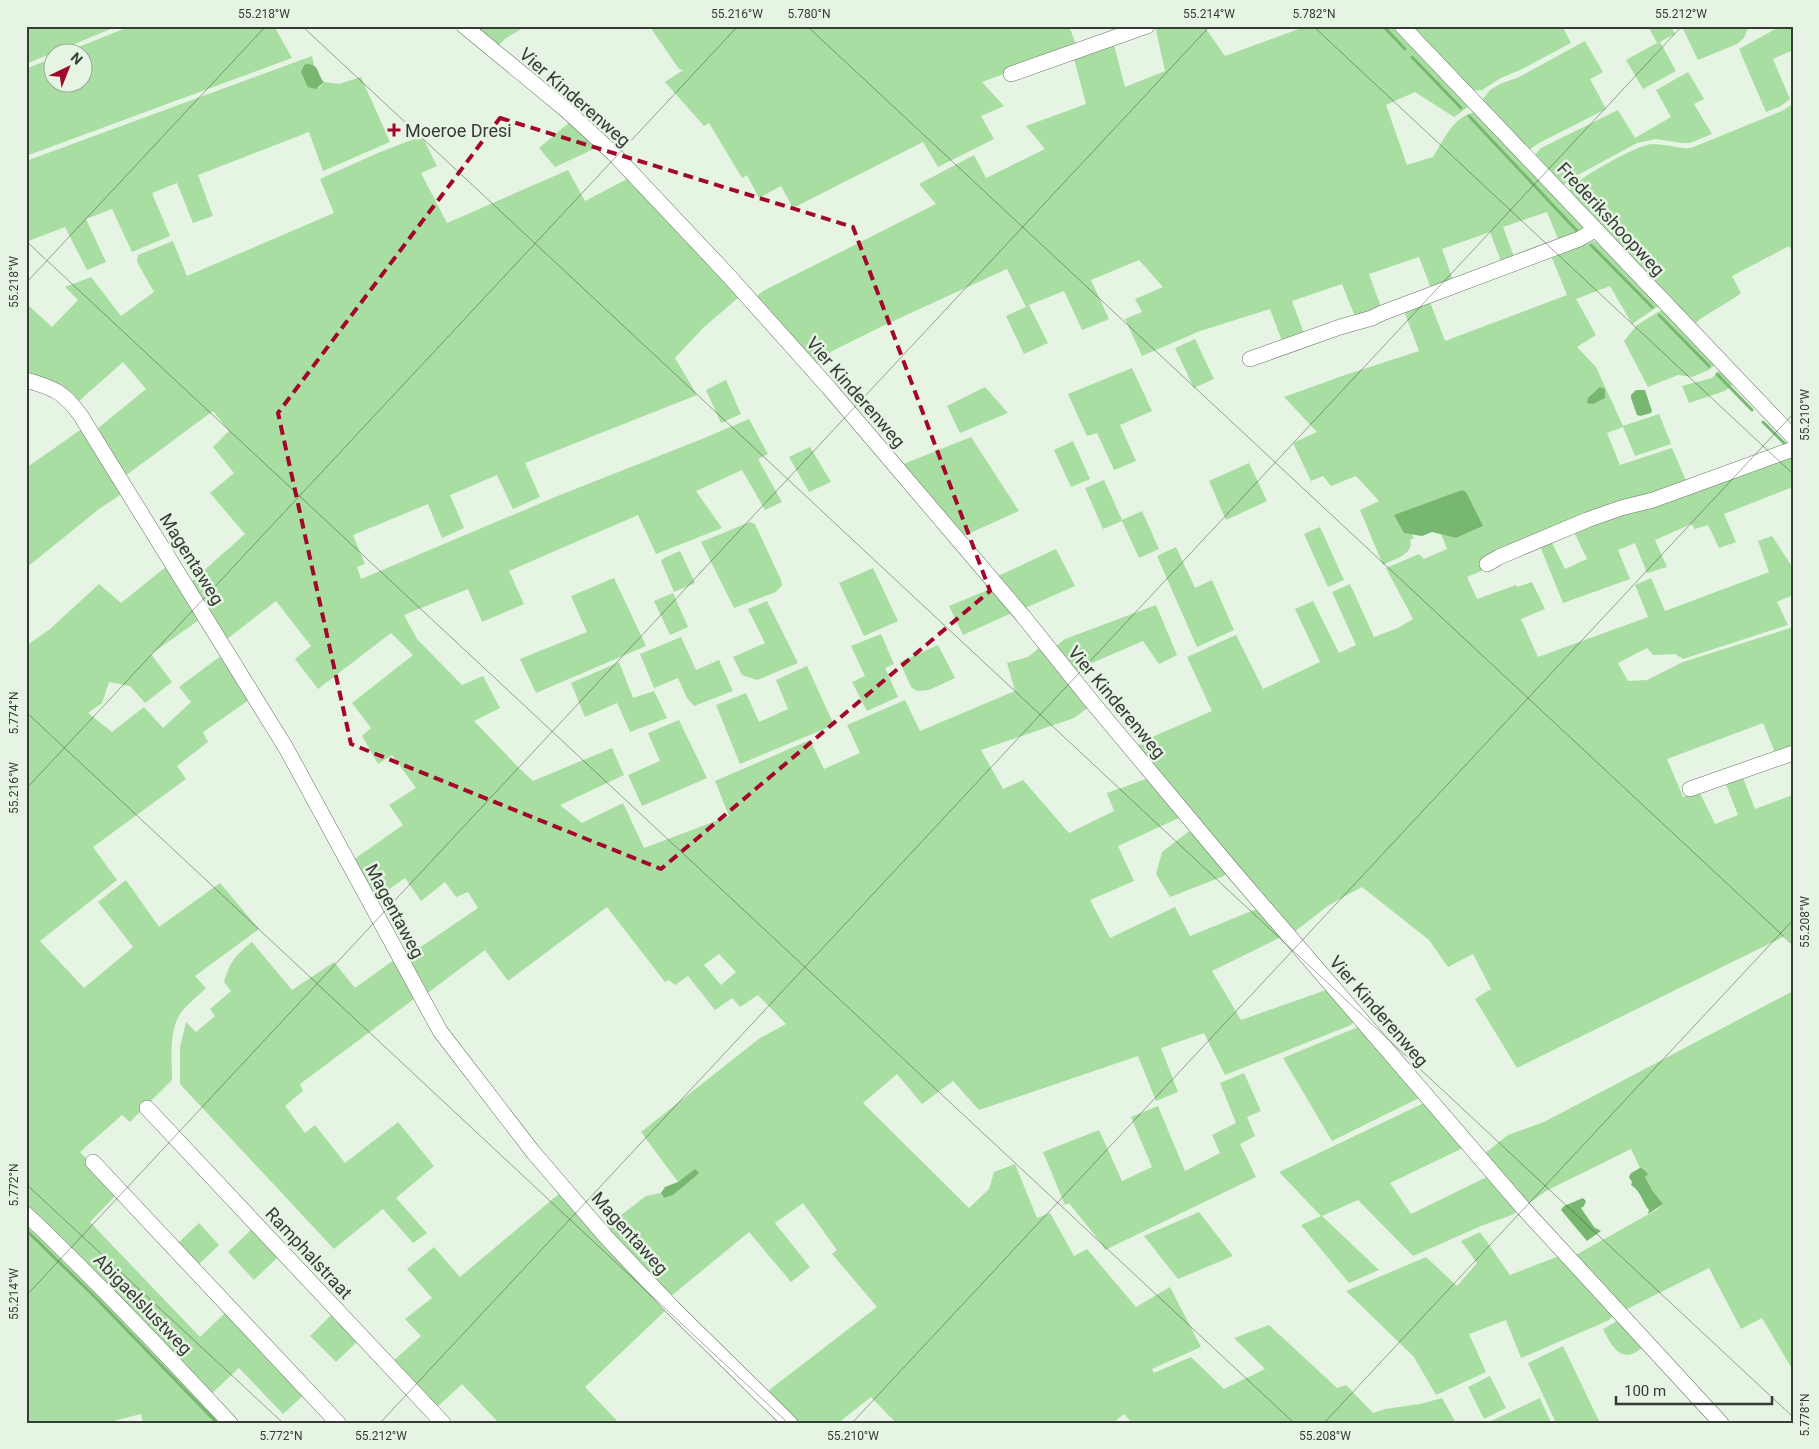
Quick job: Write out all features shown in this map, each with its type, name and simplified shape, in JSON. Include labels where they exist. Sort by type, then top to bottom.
[{"type":"street","name":"Vier Kinderenweg","points":[[464,26],[566,110],[605,146],[728,275],[829,388],[1022,616],[1234,872],[1524,1209],[1721,1423]]},
{"type":"street","points":[[1011,74],[1147,26]]},
{"type":"street","name":"Frederikshoopweg","points":[[1402,26],[1793,437]]},
{"type":"street","points":[[1250,360],[1340,327],[1372,318],[1579,239],[1595,230]]},
{"type":"street","name":"Magentaweg","points":[[26,380],[46,385],[64,395],[81,416],[286,748],[419,994],[445,1038],[533,1152],[606,1237],[673,1308],[790,1423]]},
{"type":"street","points":[[1487,564],[1570,526],[1621,508],[1653,500],[1793,449]]},
{"type":"street","points":[[1690,789],[1793,752]]},
{"type":"street","name":"Ramphalstraat","points":[[148,1108],[444,1423]]},
{"type":"street","points":[[94,1162],[338,1423]]},
{"type":"street","name":"Abigaelslustweg","points":[[26,1214],[147,1335],[230,1423]]},
{"type":"highlighted area","points":[[500,118],[853,227],[990,591],[661,869],[351,744],[278,413]]},
{"type":"shaded area","points":[[26,26],[118,26],[79,42],[42,42],[42,57],[26,64]]},
{"type":"shaded area","points":[[131,26],[274,26],[292,58],[26,156],[26,69],[42,62],[42,92],[92,92],[91,42]]},
{"type":"shaded area","points":[[480,26],[527,26],[506,38],[496,48],[476,32]]},
{"type":"shaded area","points":[[1069,26],[1077,47],[982,82],[1004,106],[981,116],[994,139],[938,167],[923,142],[793,208],[781,186],[759,198],[747,175],[742,178],[709,123],[704,126],[665,82],[683,70],[679,69],[650,27]]},
{"type":"shaded area","points":[[1155,26],[1204,26],[1225,56],[1307,26],[1394,26],[1471,105],[1454,117],[1415,92],[1386,105],[1407,165],[1433,157],[1456,122],[1462,117],[1477,112],[1589,230],[1561,246],[1547,212],[1503,227],[1516,262],[1503,267],[1490,232],[1442,249],[1454,283],[1432,291],[1419,257],[1369,274],[1382,310],[1356,319],[1342,284],[1292,301],[1305,336],[1283,344],[1270,309],[1200,331],[1142,356],[1125,319],[1142,312],[1135,299],[1163,287],[1139,260],[1091,280],[1109,319],[1082,330],[1064,291],[1029,305],[1048,343],[1024,354],[1006,316],[1026,307],[1007,269],[832,351],[815,365],[755,298],[763,291],[936,204],[919,184],[974,155],[986,178],[1045,149],[1026,126],[1086,104],[1073,55],[1113,41],[1125,87],[1165,71]]},
{"type":"shaded area","points":[[1410,26],[1562,26],[1571,43],[1501,78],[1482,90],[1470,91]]},
{"type":"shaded area","points":[[1648,26],[1671,26],[1675,34],[1660,42],[1676,71],[1643,89],[1626,60],[1657,43]]},
{"type":"shaded area","points":[[1749,26],[1744,38],[1737,44],[1698,60],[1682,27]]},
{"type":"shaded area","points":[[1781,26],[1793,26],[1793,50],[1773,59],[1790,99],[1781,106],[1766,112],[1739,49]]},
{"type":"shaded area","points":[[1585,41],[1603,72],[1590,79],[1606,109],[1529,150],[1482,106],[1483,99],[1490,90],[1500,84],[1519,77]]},
{"type":"shaded area","points":[[312,56],[314,65],[304,65],[302,69],[319,88],[324,82],[339,84],[361,77],[390,142],[323,171],[309,132],[198,175],[213,216],[193,223],[177,183],[152,193],[170,236],[132,252],[112,209],[86,219],[106,262],[87,270],[65,227],[26,242],[26,161]]},
{"type":"shaded area","points":[[304,65],[315,66],[324,82],[316,89],[308,87],[301,72]]},
{"type":"shaded area","points":[[1688,72],[1704,99],[1694,104],[1712,134],[1690,143],[1656,139],[1637,143],[1576,176],[1562,186],[1535,155],[1541,148],[1618,110],[1635,138],[1671,117],[1656,90]]},
{"type":"shaded area","points":[[1793,104],[1793,253],[1789,246],[1732,276],[1741,293],[1700,319],[1693,326],[1569,194],[1571,186],[1611,161],[1645,145],[1658,144],[1691,148],[1782,111]]},
{"type":"shaded area","points":[[571,121],[598,147],[555,167],[539,148]]},
{"type":"shaded area","points":[[422,136],[437,166],[421,173],[447,223],[568,170],[585,201],[629,178],[739,297],[703,328],[675,358],[697,395],[525,463],[540,497],[513,509],[497,475],[450,495],[464,528],[442,538],[428,504],[353,535],[365,564],[357,567],[361,579],[560,495],[749,419],[768,454],[758,459],[782,502],[765,510],[742,470],[696,491],[722,528],[656,554],[638,515],[509,571],[524,604],[482,622],[468,589],[404,615],[417,639],[462,685],[483,676],[500,708],[474,721],[533,781],[612,748],[624,775],[560,805],[582,823],[623,803],[644,848],[729,816],[715,781],[810,740],[824,769],[860,753],[847,725],[905,700],[920,731],[1015,691],[1007,663],[1028,657],[1040,647],[1089,707],[1074,718],[981,750],[1003,789],[1023,780],[1069,833],[1114,811],[1107,793],[1149,778],[1181,817],[1118,846],[1134,881],[1090,900],[1110,938],[1175,907],[1190,936],[1259,908],[1283,936],[1212,971],[1241,1020],[1329,989],[1354,1021],[1351,1025],[1225,1075],[1204,1033],[1161,1048],[1178,1092],[1156,1101],[1138,1056],[979,1110],[953,1081],[922,1104],[897,1074],[863,1103],[969,1208],[989,1189],[994,1172],[1015,1164],[1037,1218],[1050,1213],[1074,1256],[1087,1249],[1136,1307],[1170,1287],[1201,1347],[1152,1369],[1154,1373],[1191,1357],[1224,1389],[1265,1369],[1234,1338],[1269,1325],[1337,1388],[1346,1385],[1373,1413],[1442,1398],[1456,1423],[1132,1423],[1124,1414],[1113,1423],[896,1423],[871,1397],[838,1423],[798,1423],[768,1391],[877,1307],[832,1254],[837,1250],[803,1203],[775,1223],[810,1267],[791,1282],[749,1232],[670,1297],[604,1228],[646,1196],[661,1193],[664,1198],[673,1195],[699,1172],[695,1169],[678,1182],[641,1132],[760,1038],[786,1024],[758,995],[740,1007],[732,998],[715,1010],[688,976],[675,985],[669,980],[665,982],[607,907],[508,981],[485,950],[425,995],[406,957],[478,908],[468,892],[456,897],[445,882],[421,901],[405,878],[374,900],[353,860],[403,825],[389,805],[416,788],[392,755],[378,764],[362,736],[371,728],[352,703],[413,655],[391,633],[318,689],[295,659],[311,646],[276,601],[227,639],[192,581],[245,534],[210,493],[234,473],[213,447],[229,431],[213,411],[125,476],[97,429],[146,389],[123,362],[79,401],[55,383],[26,371],[26,308],[29,306],[52,327],[78,300],[65,287],[91,277],[121,316],[154,292],[137,262],[138,255],[173,241],[187,276],[334,213],[320,179],[380,152]],"holes":[[[719,954],[736,972],[721,985],[704,965]]]},
{"type":"shaded area","points":[[1594,241],[1598,242],[1660,305],[1632,324],[1610,286],[1576,299],[1596,335],[1577,347],[1596,367],[1623,426],[1659,414],[1671,444],[1635,456],[1623,427],[1607,433],[1620,465],[1672,448],[1688,485],[1522,544],[1496,550],[1484,561],[1484,570],[1467,577],[1477,599],[1516,585],[1517,587],[1532,582],[1545,609],[1521,619],[1538,657],[1648,617],[1635,585],[1651,578],[1665,611],[1769,572],[1758,541],[1772,536],[1793,568],[1793,595],[1777,602],[1788,625],[1683,659],[1675,654],[1653,655],[1647,648],[1618,663],[1628,681],[1647,680],[1683,662],[1793,627],[1793,749],[1776,755],[1763,723],[1667,759],[1683,797],[1699,791],[1715,824],[1738,815],[1725,782],[1742,775],[1755,809],[1793,795],[1793,945],[1785,936],[1517,1068],[1475,999],[1491,989],[1473,954],[1448,967],[1429,940],[1362,887],[1329,905],[1293,933],[1137,747],[1145,740],[1212,711],[1187,657],[1236,635],[1263,689],[1320,662],[1295,609],[1313,601],[1339,653],[1356,645],[1332,592],[1350,584],[1374,637],[1398,628],[1413,619],[1386,568],[1419,554],[1424,559],[1447,549],[1441,534],[1456,538],[1483,526],[1404,533],[1412,534],[1414,538],[1410,540],[1409,549],[1402,556],[1383,565],[1360,510],[1379,501],[1356,476],[1331,486],[1323,476],[1311,481],[1293,443],[1317,432],[1284,397],[1419,351],[1404,311],[1430,302],[1445,341],[1567,295],[1552,258]]},
{"type":"shaded area","points":[[1663,309],[1716,364],[1709,370],[1692,377],[1678,375],[1648,387],[1624,341],[1637,325]]},
{"type":"shaded area","points":[[1195,339],[1214,379],[1194,388],[1175,348]]},
{"type":"shaded area","points":[[1132,368],[1152,411],[1120,425],[1136,461],[1114,470],[1097,433],[1087,436],[1068,394]]},
{"type":"shaded area","points":[[1721,369],[1734,383],[1725,391],[1689,403],[1682,386],[1712,378]]},
{"type":"shaded area","points":[[726,380],[741,414],[721,423],[706,390]]},
{"type":"shaded area","points":[[985,387],[1008,413],[960,433],[947,406]]},
{"type":"shaded area","points":[[1600,387],[1605,389],[1605,398],[1593,404],[1587,403],[1588,398]]},
{"type":"shaded area","points":[[1636,390],[1645,390],[1651,413],[1637,415],[1631,398],[1631,395]]},
{"type":"shaded area","points":[[83,428],[123,493],[99,509],[26,568],[26,468]]},
{"type":"shaded area","points":[[971,437],[1019,511],[961,537],[901,465]]},
{"type":"shaded area","points":[[1073,441],[1090,479],[1071,487],[1054,450]]},
{"type":"shaded area","points":[[810,447],[831,482],[809,492],[789,457]]},
{"type":"shaded area","points":[[1793,452],[1793,487],[1724,514],[1736,542],[1719,548],[1708,525],[1695,529],[1691,524],[1655,540],[1667,567],[1647,573],[1635,543],[1618,550],[1630,579],[1563,603],[1538,541],[1549,537],[1565,569],[1587,559],[1572,528]]},
{"type":"shaded area","points":[[1249,463],[1267,501],[1226,520],[1209,481]]},
{"type":"shaded area","points":[[1104,480],[1122,520],[1142,511],[1159,549],[1139,558],[1122,521],[1103,529],[1085,488]]},
{"type":"shaded area","points":[[1462,490],[1466,492],[1483,526],[1456,538],[1432,532],[1422,536],[1404,533],[1394,515]]},
{"type":"shaded area","points":[[750,522],[755,524],[782,585],[776,592],[734,608],[701,542]]},
{"type":"shaded area","points":[[1320,527],[1344,580],[1328,587],[1304,534]]},
{"type":"shaded area","points":[[1176,547],[1195,588],[1212,580],[1234,630],[1197,647],[1157,556]]},
{"type":"shaded area","points":[[1056,549],[1075,586],[1023,609],[996,577]]},
{"type":"shaded area","points":[[680,551],[695,583],[674,592],[661,561]]},
{"type":"shaded area","points":[[167,566],[199,620],[151,654],[172,682],[145,703],[130,686],[109,682],[102,703],[88,713],[112,732],[144,707],[163,728],[191,702],[179,687],[222,655],[249,700],[203,732],[208,742],[177,766],[186,779],[93,847],[117,880],[40,941],[84,988],[133,947],[98,902],[126,880],[159,927],[220,883],[259,929],[195,976],[206,988],[183,1010],[175,1025],[172,1044],[172,1080],[130,1122],[122,1115],[80,1152],[118,1193],[90,1222],[200,1337],[227,1311],[306,1393],[283,1414],[239,1368],[209,1396],[26,1211],[26,646],[50,629],[99,584],[121,603]]},
{"type":"shaded area","points":[[873,568],[898,621],[864,636],[839,583]]},
{"type":"shaded area","points":[[614,578],[646,646],[536,693],[520,659],[587,632],[571,596]]},
{"type":"shaded area","points":[[994,589],[1014,612],[963,635],[949,606]]},
{"type":"shaded area","points":[[673,593],[688,627],[670,635],[654,601]]},
{"type":"shaded area","points":[[767,601],[798,663],[757,680],[742,675],[733,657],[765,643],[748,609]]},
{"type":"shaded area","points":[[1156,605],[1177,655],[1159,664],[1143,641],[1085,666],[1074,674],[1054,648],[1065,639]]},
{"type":"shaded area","points":[[881,634],[894,664],[885,668],[898,697],[867,711],[852,682],[865,676],[851,646]]},
{"type":"shaded area","points":[[681,637],[696,670],[719,660],[733,691],[694,706],[687,698],[678,678],[654,688],[640,654]]},
{"type":"shaded area","points":[[938,645],[955,678],[929,690],[917,691],[911,687],[900,662]]},
{"type":"shaded area","points":[[619,662],[633,698],[654,691],[667,718],[630,732],[617,703],[585,717],[571,683]]},
{"type":"shaded area","points":[[807,666],[834,725],[740,764],[716,705],[746,693],[759,722],[788,709],[776,680]]},
{"type":"shaded area","points":[[679,720],[707,778],[642,806],[628,775],[660,761],[648,733]]},
{"type":"shaded area","points":[[1192,829],[1227,872],[1224,876],[1170,897],[1156,874],[1162,852]]},
{"type":"shaded area","points":[[252,942],[292,990],[334,962],[355,988],[394,960],[414,999],[300,1084],[303,1091],[285,1106],[305,1133],[315,1125],[345,1163],[398,1122],[434,1166],[396,1198],[427,1233],[413,1243],[383,1209],[334,1249],[180,1084],[180,1047],[186,1022],[196,1032],[215,1016],[210,1009],[231,991],[224,982],[231,964],[237,955]]},
{"type":"shaded area","points":[[1793,991],[1793,1366],[1791,1367],[1762,1318],[1741,1329],[1709,1268],[1623,1311],[1574,1256],[1656,1210],[1663,1204],[1652,1190],[1645,1177],[1647,1174],[1640,1168],[1631,1149],[1546,1191],[1527,1205],[1484,1154],[1508,1135],[1544,1122]]},
{"type":"shaded area","points":[[1358,1027],[1419,1098],[1332,1141],[1283,1058]]},
{"type":"shaded area","points":[[1244,1073],[1261,1111],[1247,1117],[1255,1136],[1240,1144],[1256,1177],[1105,1250],[1069,1203],[1065,1205],[1043,1152],[1099,1130],[1122,1181],[1152,1167],[1131,1117],[1158,1106],[1185,1171],[1220,1153],[1212,1135],[1236,1123],[1220,1083]]},
{"type":"shaded area","points":[[1424,1103],[1465,1147],[1390,1183],[1411,1214],[1491,1175],[1518,1211],[1413,1256],[1358,1200],[1322,1216],[1379,1270],[1349,1283],[1301,1225],[1321,1216],[1279,1172]]},
{"type":"shaded area","points":[[1640,1168],[1648,1174],[1645,1177],[1663,1204],[1648,1214],[1649,1210],[1637,1190],[1631,1185],[1632,1182],[1629,1177],[1631,1173]]},
{"type":"shaded area","points":[[695,1169],[699,1172],[697,1175],[673,1195],[664,1198],[661,1193],[665,1187],[678,1182]]},
{"type":"shaded area","points":[[560,1193],[666,1310],[585,1387],[619,1423],[499,1423],[462,1384],[435,1409],[392,1362],[421,1336],[405,1319],[432,1298],[407,1269],[434,1247],[460,1277]]},
{"type":"shaded area","points":[[1583,1198],[1586,1201],[1581,1208],[1594,1227],[1601,1231],[1587,1241],[1561,1210],[1564,1206]]},
{"type":"shaded area","points":[[1199,1212],[1233,1256],[1178,1279],[1144,1236]]},
{"type":"shaded area","points":[[26,1219],[225,1423],[143,1423],[141,1414],[106,1423],[26,1423]]},
{"type":"shaded area","points":[[199,1223],[219,1245],[196,1267],[176,1245]]},
{"type":"shaded area","points":[[254,1227],[280,1255],[254,1280],[228,1252]]},
{"type":"shaded area","points":[[1480,1232],[1510,1275],[1559,1256],[1614,1315],[1609,1320],[1521,1358],[1506,1320],[1469,1334],[1486,1372],[1436,1395],[1414,1357],[1346,1291],[1426,1257],[1457,1286],[1477,1263],[1461,1241]]},
{"type":"shaded area","points":[[334,1312],[360,1339],[336,1362],[310,1336]]},
{"type":"shaded area","points":[[1619,1320],[1643,1347],[1629,1355],[1618,1352],[1614,1348],[1603,1329]]},
{"type":"shaded area","points":[[1563,1346],[1600,1423],[1556,1423],[1528,1363]]},
{"type":"shaded area","points":[[1490,1376],[1506,1408],[1484,1419],[1468,1387]]},
{"type":"shaded area","points":[[1540,1398],[1551,1423],[1487,1423]]},
{"type":"waterway","points":[[1383,26],[1405,49]]},
{"type":"waterway","points":[[1412,57],[1461,108]]},
{"type":"waterway","points":[[1469,116],[1579,233]]},
{"type":"waterway","points":[[1591,245],[1652,307]]},
{"type":"waterway","points":[[1659,315],[1709,366]]},
{"type":"waterway","points":[[1717,374],[1752,410]]},
{"type":"waterway","points":[[1763,422],[1787,446]]},
{"type":"waterway","points":[[26,1230],[93,1295],[217,1423]]},
{"type":"place","name":"Moeroe Dresi","points":[[394,130]]}]
